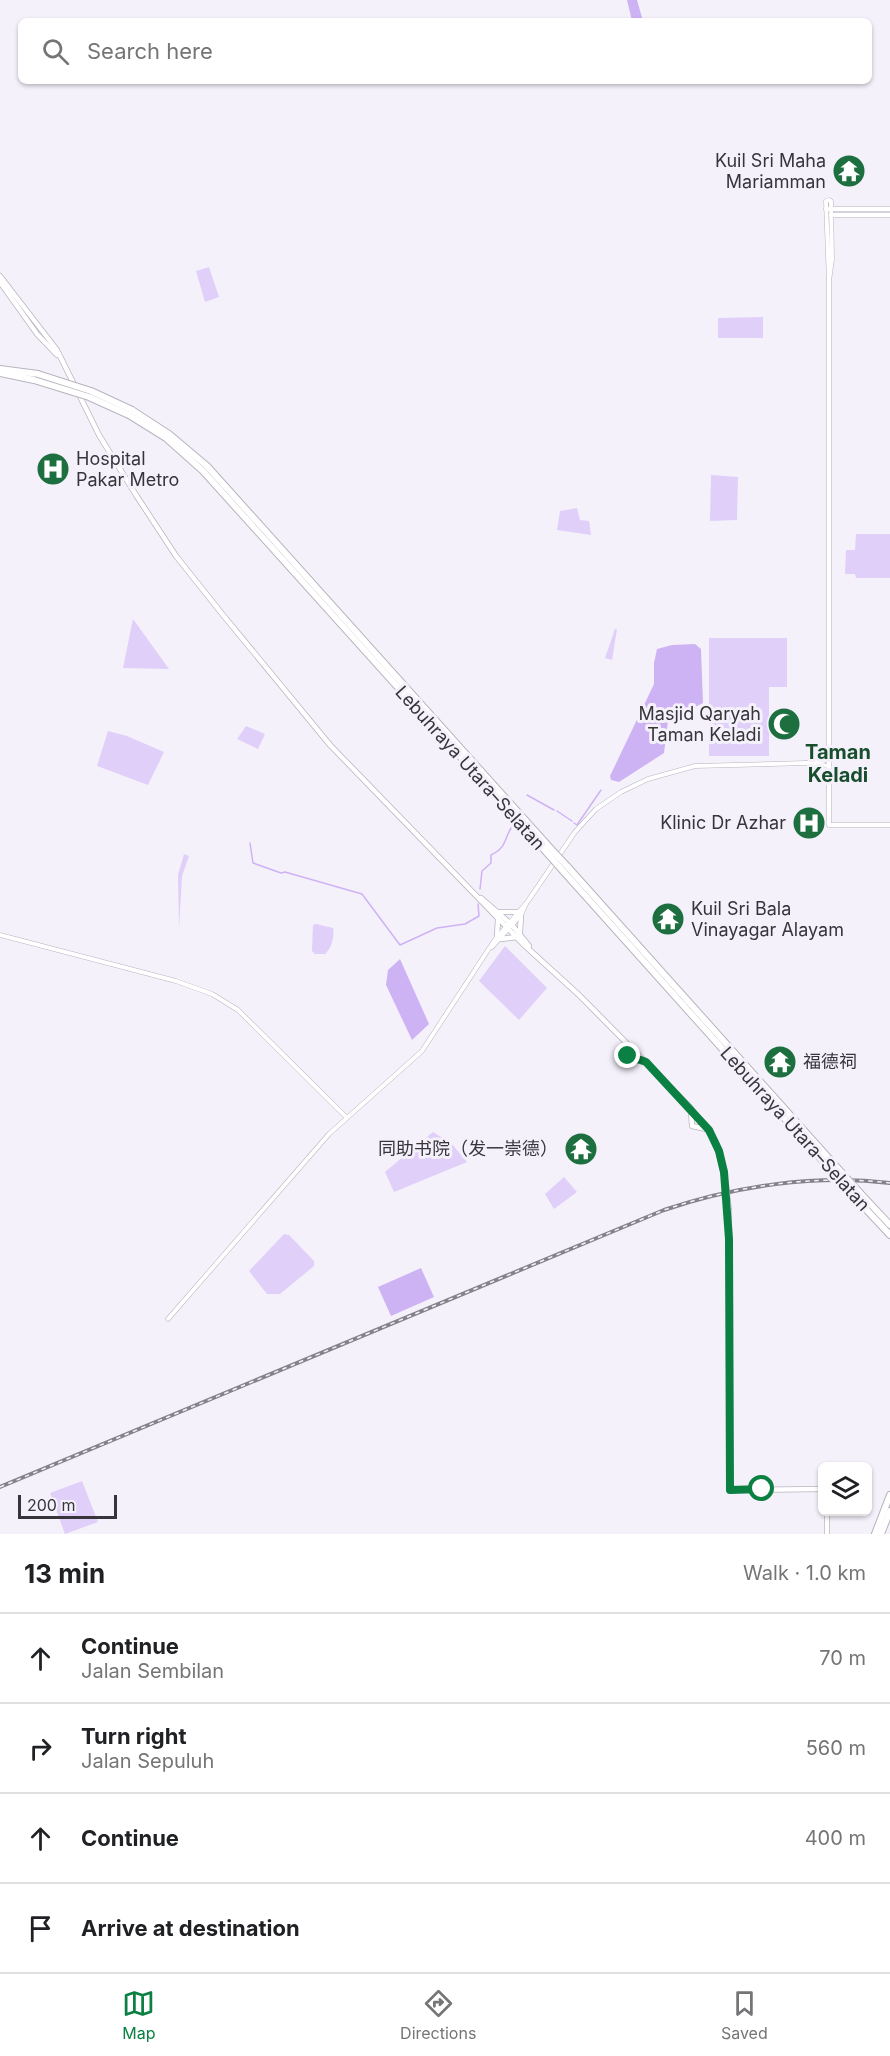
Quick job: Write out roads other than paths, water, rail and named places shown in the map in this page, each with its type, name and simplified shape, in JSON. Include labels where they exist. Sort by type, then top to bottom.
[{"type":"highway","name":"Lebuhraya Utara–Selatan","points":[[0,371],[36,377],[131,412],[166,438],[203,471],[550,852],[890,1237]]},
{"type":"highway","name":"Lebuhraya Utara–Selatan","points":[[565,869],[890,1226]]},
{"type":"highway","points":[[875,1534],[890,1495]]},
{"type":"highway","points":[[880,1519],[890,1502]]},
{"type":"highway","points":[[882,1534],[890,1511]]},
{"type":"highway","points":[[882,1534],[890,1521]]},
{"type":"main road","points":[[0,276],[73,379],[99,435],[176,556],[330,745],[530,948],[626,1041],[709,1130],[719,1151],[729,1211],[730,1490],[818,1489]]},
{"type":"main road","points":[[0,282],[37,334],[59,357]]},
{"type":"main road","points":[[497,913],[519,914],[518,935]]},
{"type":"main road","points":[[497,913],[500,926],[499,938],[518,935]]},
{"type":"main road","points":[[626,1041],[628,1060],[638,1059],[646,1062]]},
{"type":"main road","points":[[690,1107],[692,1126],[709,1130]]},
{"type":"main road","points":[[827,1516],[827,1534]]},
{"type":"street","points":[[829,281],[832,222],[830,200],[826,201],[829,281],[829,825],[890,825]]},
{"type":"street","points":[[826,209],[890,209]]},
{"type":"street","points":[[826,215],[890,215]]},
{"type":"street","points":[[832,222],[838,215]]},
{"type":"street","points":[[168,1319],[346,1117],[390,1082],[422,1051],[489,950],[519,914],[585,819],[621,792],[662,773],[711,764],[829,763]]},
{"type":"street","points":[[0,935],[176,981],[222,999],[238,1010],[346,1117]]},
{"type":"waterway","points":[[574,823],[577,825],[601,790]]},
{"type":"waterway","points":[[527,795],[554,810]]},
{"type":"waterway","points":[[557,811],[572,821]]},
{"type":"waterway","points":[[480,889],[482,871],[491,863],[491,855],[502,847],[511,828]]},
{"type":"waterway","points":[[250,843],[253,863],[281,873],[285,872],[362,894],[400,945],[437,928],[465,924],[479,916],[478,904]]},
{"type":"railway","points":[[0,1487],[664,1210],[719,1194],[776,1184],[833,1180],[890,1183]]},
{"type":"place","name":"Kuil Sri Maha Mariamman","points":[[849,171]]},
{"type":"place","name":"Hospital Pakar Metro","points":[[53,469]]},
{"type":"place","name":"Masjid Qaryah Taman Keladi","points":[[784,724]]},
{"type":"place","name":"Klinic Dr Azhar","points":[[809,823]]},
{"type":"place","name":"Kuil Sri Bala Vinayagar Alayam","points":[[668,919]]},
{"type":"place","name":"福德祠","points":[[780,1062]]},
{"type":"place","name":"同助书院（发一崇德）","points":[[581,1149]]},
{"type":"district","name":"Taman Keladi","points":[[838,764]]}]
